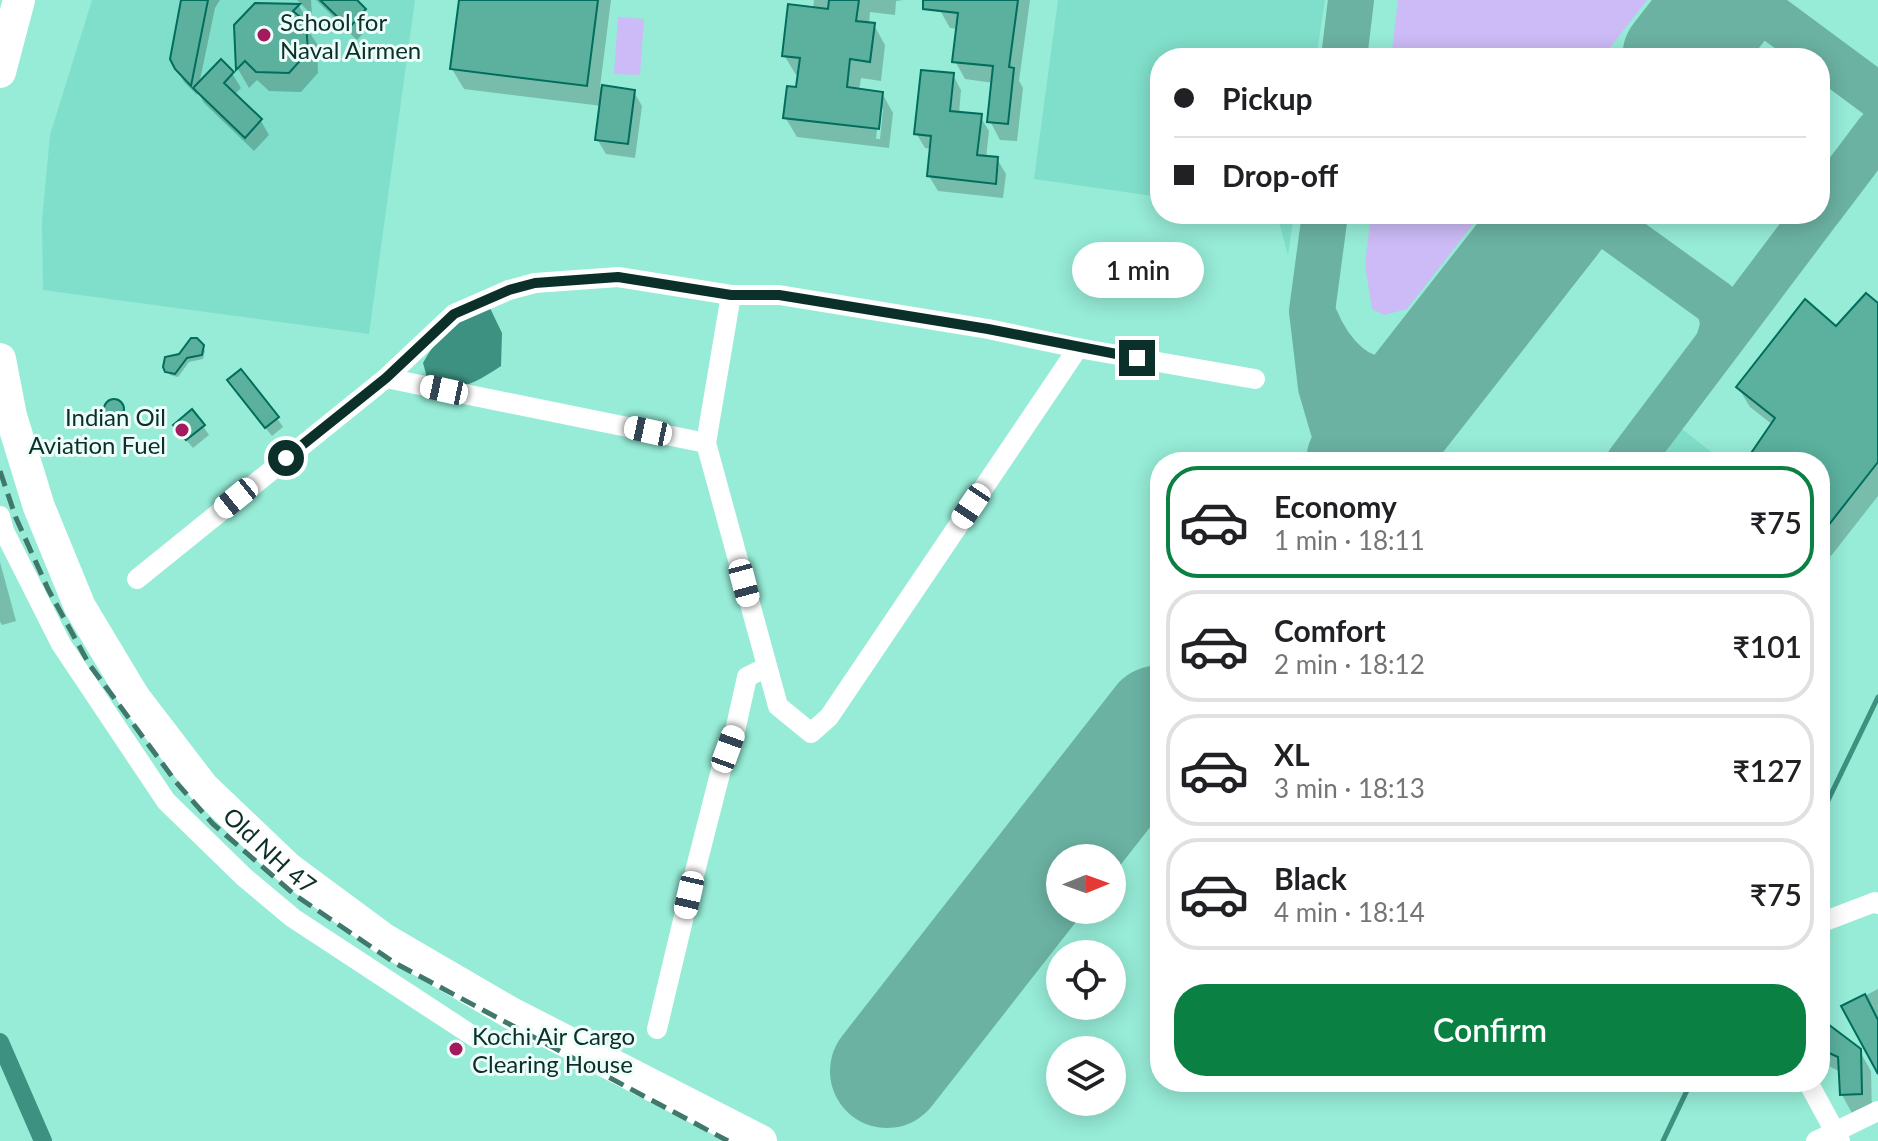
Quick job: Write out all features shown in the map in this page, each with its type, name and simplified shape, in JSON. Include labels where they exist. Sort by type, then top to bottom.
[{"type":"main road","points":[[0,72],[19,0]]},
{"type":"main road","name":"Old NH 47","points":[[0,359],[11,416],[39,507],[80,607],[134,697],[203,787],[288,868],[384,939],[511,1013],[761,1141]]},
{"type":"street","points":[[137,579],[386,378],[454,314],[509,290],[535,283],[618,277],[731,295],[779,295],[988,329],[1255,379]]},
{"type":"street","points":[[731,295],[706,443],[778,706],[811,733],[829,717],[1078,348]]},
{"type":"street","points":[[386,378],[706,443]]},
{"type":"street","points":[[0,516],[4,531],[61,644],[166,801],[244,877],[293,918],[476,1038]]},
{"type":"street","points":[[657,1029],[747,677],[767,667]]},
{"type":"street","points":[[1830,919],[1875,902],[1878,904]]},
{"type":"street","points":[[1814,1092],[1838,1136]]},
{"type":"street","points":[[1816,1141],[1838,1136],[1878,1111]]},
{"type":"shaded area","name":"School for Naval Airmen","points":[[92,0],[415,0],[369,334],[43,290],[42,221],[50,135]]},
{"type":"shaded area","points":[[1058,0],[1325,0],[1318,48],[1150,48],[1150,196],[1034,179]]},
{"type":"shaded area","points":[[1398,0],[1647,0],[1610,48],[1392,48]]},
{"type":"shaded area","points":[[618,17],[644,19],[640,75],[614,74]]},
{"type":"shaded area","points":[[1280,224],[1293,224],[1288,255]]},
{"type":"shaded area","points":[[1370,224],[1473,224],[1407,309],[1384,315],[1372,309],[1365,265]]},
{"type":"shaded area","points":[[490,308],[502,333],[501,366],[459,387],[429,385],[423,363],[436,343],[459,323]]},
{"type":"shaded area","points":[[1682,429],[1711,452],[1662,452]]},
{"type":"building","points":[[181,0],[208,0],[191,86],[170,59]]},
{"type":"building","points":[[320,0],[357,0],[366,9],[349,28]]},
{"type":"building","points":[[459,0],[598,0],[587,86],[450,69]]},
{"type":"building","points":[[829,0],[859,0],[856,21],[875,23],[870,62],[850,59],[847,87],[883,92],[879,129],[783,118],[787,86],[796,87],[800,58],[782,56],[788,4],[828,9]]},
{"type":"building","points":[[923,0],[1018,0],[1009,67],[1014,68],[1008,124],[987,122],[993,66],[952,62],[958,13],[923,9]]},
{"type":"building","points":[[255,3],[300,4],[293,11],[306,22],[308,52],[289,73],[256,72],[245,61],[236,70],[234,25]]},
{"type":"building","points":[[221,59],[234,72],[224,83],[262,119],[245,138],[193,88]]},
{"type":"building","points":[[921,70],[954,73],[950,111],[982,114],[977,155],[998,157],[996,184],[927,176],[931,136],[914,134]]},
{"type":"building","points":[[602,85],[635,90],[628,144],[595,140]]},
{"type":"building","points":[[1866,293],[1878,303],[1878,462],[1830,523],[1830,452],[1752,452],[1775,418],[1736,387],[1805,299],[1836,326]]},
{"type":"building","points":[[191,338],[197,338],[204,345],[202,355],[187,358],[175,374],[165,372],[165,357],[179,354]]},
{"type":"building","points":[[241,369],[279,417],[265,428],[227,380]]},
{"type":"building","points":[[114,399],[121,402],[124,409],[121,416],[114,419],[107,416],[104,409],[107,402]]},
{"type":"building","points":[[192,409],[205,425],[186,440],[173,425]]},
{"type":"building","points":[[1865,994],[1878,1020],[1878,1074],[1841,1006]]},
{"type":"building","points":[[1830,1026],[1861,1049],[1862,1094],[1840,1095],[1838,1057],[1830,1053]]},
{"type":"waterway","points":[[1830,796],[1878,697]]},
{"type":"waterway","points":[[0,1042],[43,1141]]},
{"type":"waterway","points":[[1663,1141],[1686,1092]]},
{"type":"taxiway","points":[[1345,48],[1351,0]]},
{"type":"taxiway","points":[[1717,8],[1740,3],[1762,10],[1813,48]]},
{"type":"taxiway","points":[[1830,60],[1878,96]]},
{"type":"taxiway","points":[[1830,196],[1878,132]]},
{"type":"taxiway","points":[[1324,224],[1312,311],[1321,387],[1338,452]]},
{"type":"taxiway","points":[[1607,224],[1716,303],[1723,323],[1718,343]]},
{"type":"taxiway","points":[[1637,452],[1808,224]]},
{"type":"taxiway","points":[[1315,318],[1338,356],[1360,374],[1373,378],[1387,379],[1411,373],[1460,338]]},
{"type":"runway","points":[[1687,48],[1724,0]]},
{"type":"runway","points":[[1371,452],[1549,224]]},
{"type":"runway","points":[[887,1071],[1150,735]]},
{"type":"railway","points":[[0,471],[16,518],[48,589],[89,664],[176,782],[213,824],[295,895],[395,963],[728,1141]]},
{"type":"place","name":"School for Naval Airmen","points":[[264,35]]},
{"type":"place","name":"Indian Oil Aviation Fuel","points":[[182,430]]},
{"type":"place","name":"Kochi Air Cargo Clearing House","points":[[456,1049]]},
{"type":"route","points":[[286,458],[386,378],[454,314],[509,290],[535,283],[618,277],[731,295],[779,295],[988,329],[1137,358]]}]
